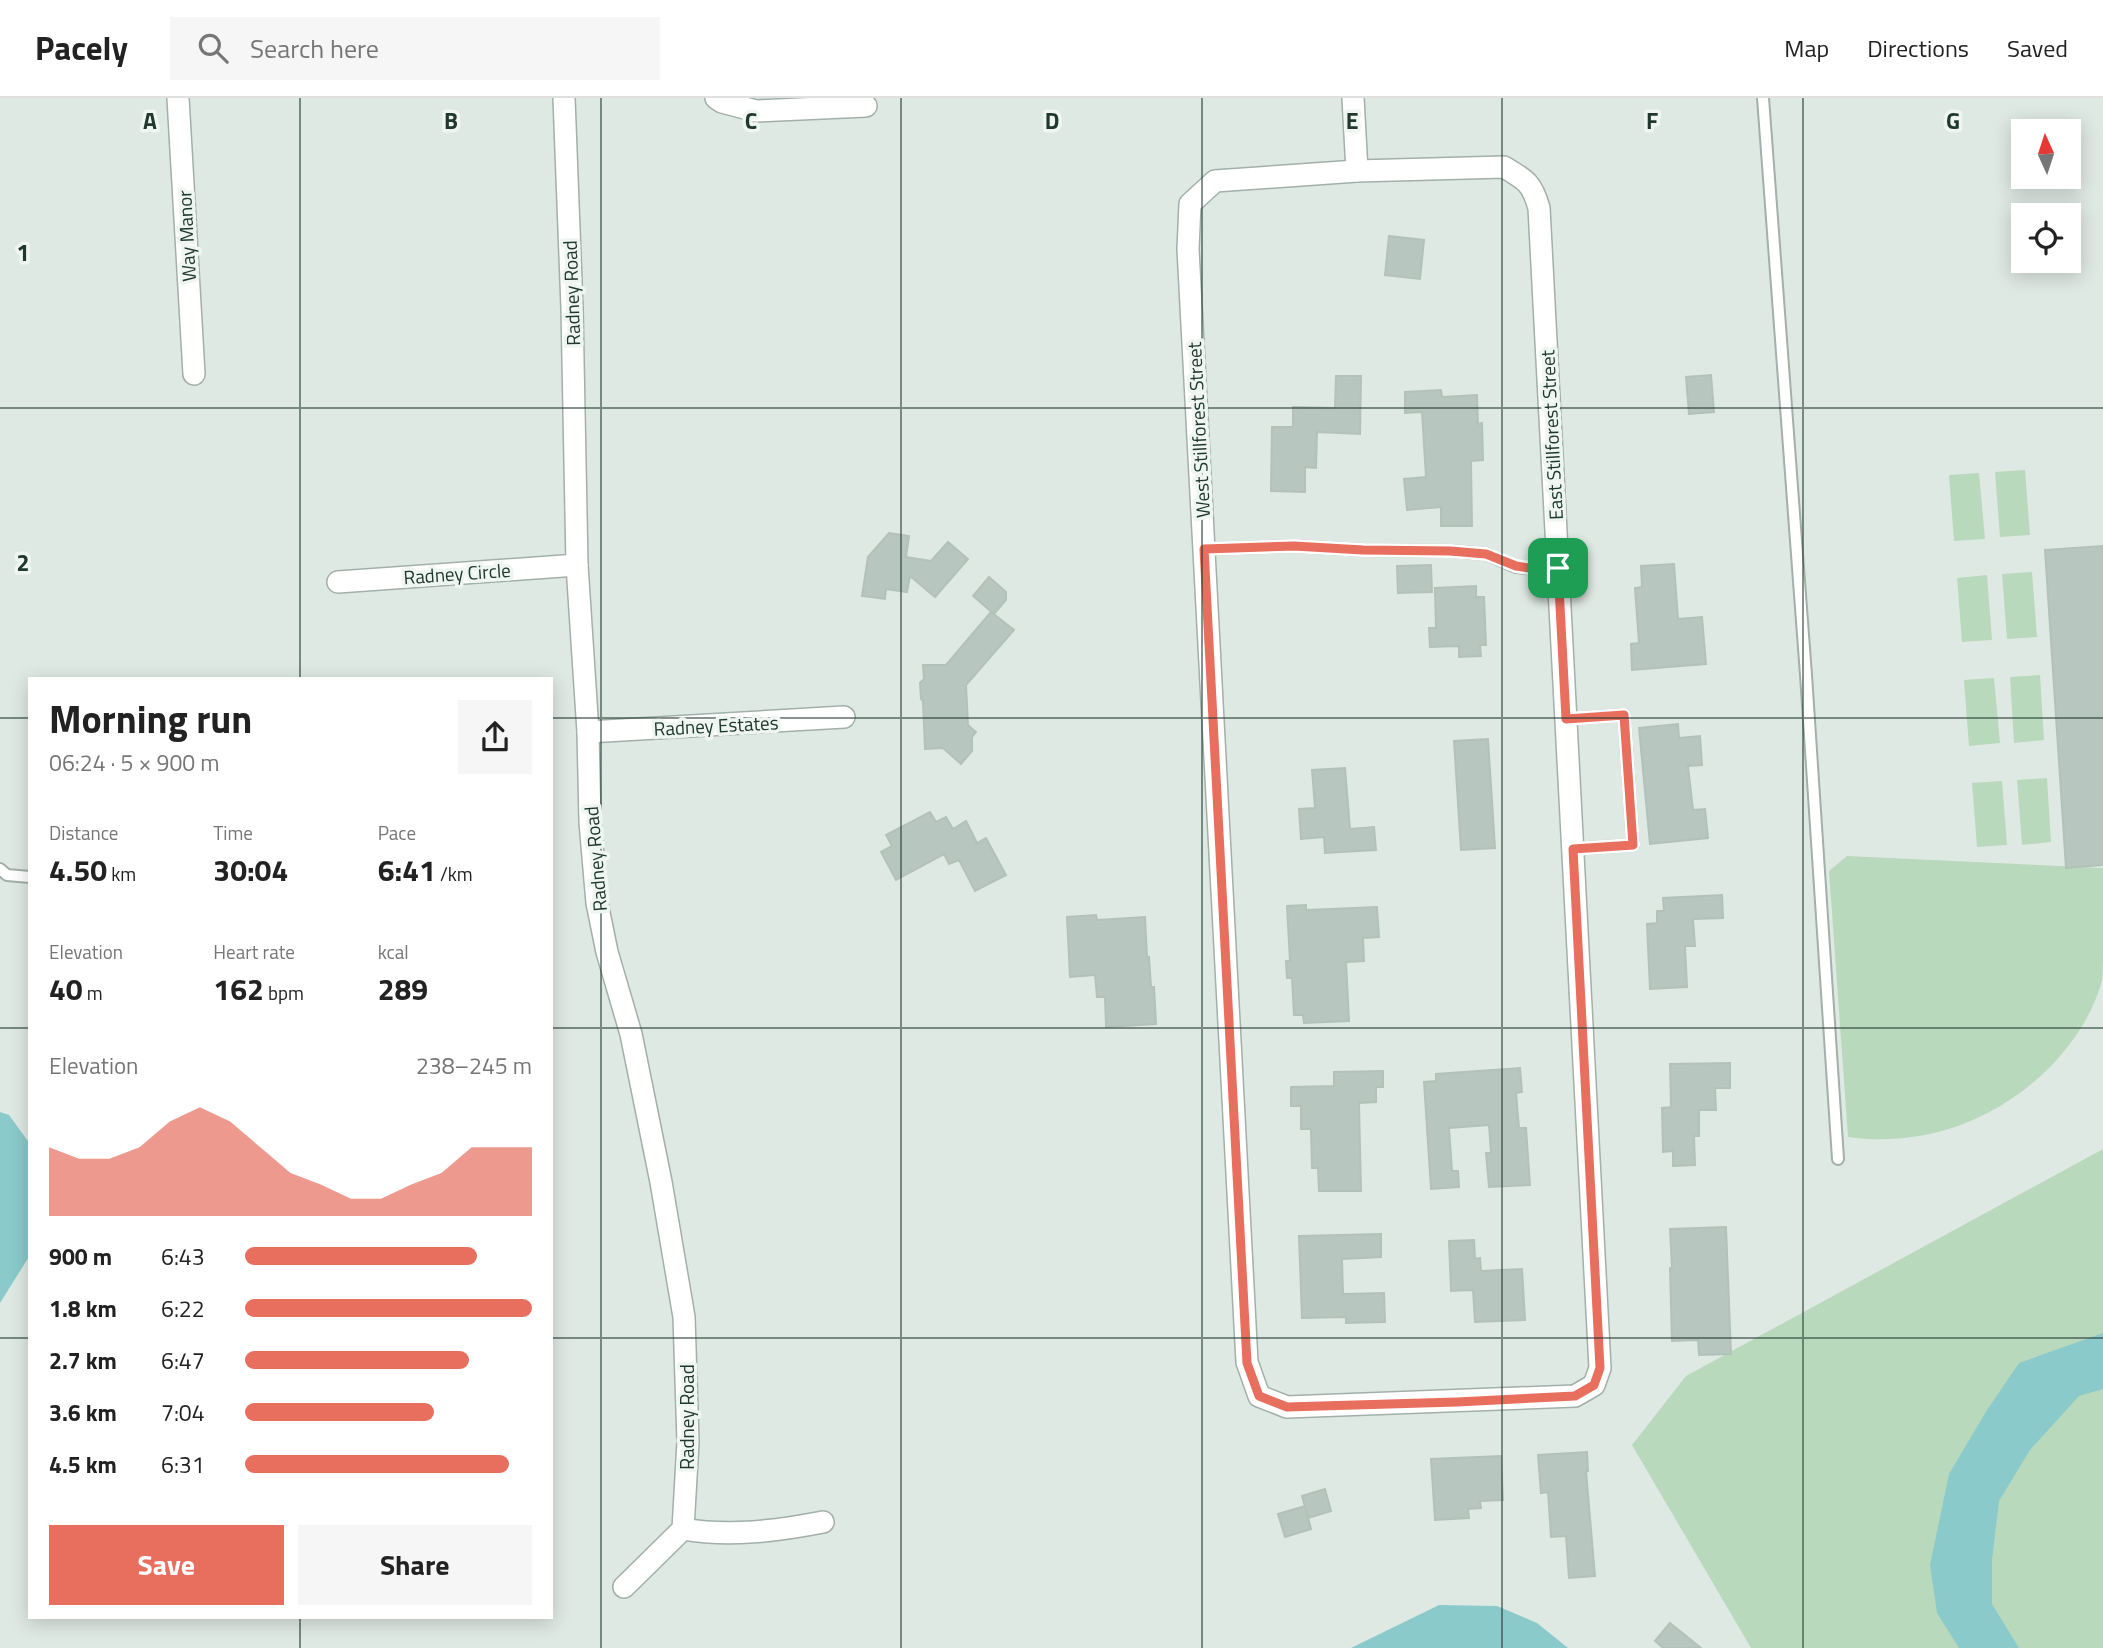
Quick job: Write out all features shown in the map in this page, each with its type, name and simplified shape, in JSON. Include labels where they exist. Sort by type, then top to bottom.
[{"type":"street","name":"Way Manor","points":[[178,98],[194,374]]},
{"type":"street","name":"Radney Road","points":[[564,98],[572,308],[577,565],[588,732],[590,822],[597,903],[607,952],[633,1047],[661,1182],[684,1317],[688,1442],[683,1529]]},
{"type":"street","points":[[716,98],[755,111],[866,106]]},
{"type":"street","points":[[1353,98],[1357,171]]},
{"type":"street","name":"East Stillforest Street","points":[[1357,171],[1504,167],[1522,178],[1534,190],[1539,208],[1600,1368],[1594,1385],[1575,1396],[1405,1404]]},
{"type":"street","name":"West Stillforest Street","points":[[1357,171],[1215,181],[1190,204],[1188,249],[1247,1363],[1259,1396],[1287,1407],[1405,1404]]},
{"type":"street","name":"Radney Circle","points":[[338,582],[577,565]]},
{"type":"street","name":"Radney Estates","points":[[588,732],[844,717]]},
{"type":"street","points":[[624,1587],[683,1529],[704,1532],[784,1530],[822,1522]]},
{"type":"lane","points":[[1763,98],[1805,662],[1838,1159]]},
{"type":"lane","points":[[1204,549],[1294,546],[1450,551],[1486,554],[1516,566],[1558,568]]},
{"type":"lane","points":[[1566,719],[1624,715],[1633,845],[1573,849]]},
{"type":"lane","points":[[0,869],[6,875],[28,877]]},
{"type":"green space","points":[[2025,470],[2030,535],[2000,537],[1995,472]]},
{"type":"green space","points":[[1979,473],[1985,539],[1954,541],[1949,475]]},
{"type":"green space","points":[[2032,572],[2037,637],[2007,639],[2002,574]]},
{"type":"green space","points":[[1987,575],[1992,640],[1962,642],[1957,578]]},
{"type":"green space","points":[[2040,675],[2044,740],[2014,743],[2010,677]]},
{"type":"green space","points":[[1994,678],[2000,743],[1969,746],[1964,680]]},
{"type":"green space","points":[[2047,778],[2051,842],[2022,845],[2017,780]]},
{"type":"green space","points":[[2002,781],[2007,845],[1977,847],[1972,783]]},
{"type":"green space","points":[[1847,856],[2103,868],[2102,980],[2094,1004],[2075,1037],[2059,1057],[2030,1085],[2008,1101],[1984,1115],[1932,1134],[1876,1139],[1848,1137],[1829,871]]},
{"type":"green space","points":[[2103,1149],[2103,1648],[1751,1648],[1632,1445],[1686,1376]]},
{"type":"water","points":[[0,1112],[9,1115],[28,1141],[28,1258],[0,1303]]},
{"type":"water","points":[[2103,1333],[2103,1389],[2079,1396],[2030,1450],[1999,1501],[1992,1560],[1992,1604],[2019,1648],[1959,1648],[1937,1613],[1930,1565],[1949,1474],[2019,1363]]},
{"type":"water","points":[[1439,1605],[1497,1606],[1537,1623],[1568,1648],[1351,1648]]},
{"type":"building","points":[[1389,236],[1424,240],[1420,279],[1385,275]]},
{"type":"building","points":[[1711,375],[1714,412],[1689,414],[1686,377]]},
{"type":"building","points":[[1336,376],[1361,376],[1360,434],[1317,432],[1316,468],[1305,467],[1305,492],[1271,491],[1272,427],[1293,427],[1293,407],[1335,408]]},
{"type":"building","points":[[1441,390],[1442,397],[1477,395],[1478,424],[1482,423],[1483,460],[1471,461],[1472,526],[1441,526],[1441,507],[1407,510],[1404,479],[1426,477],[1422,412],[1405,413],[1405,392]]},
{"type":"building","points":[[889,533],[909,536],[906,557],[931,561],[948,542],[968,559],[935,597],[910,576],[907,592],[886,589],[885,599],[862,596],[868,557]]},
{"type":"building","points":[[2103,546],[2103,865],[2066,868],[2045,550]]},
{"type":"building","points":[[1674,564],[1678,619],[1702,617],[1706,664],[1632,670],[1631,644],[1639,643],[1635,588],[1642,587],[1641,566]]},
{"type":"building","points":[[1431,565],[1432,592],[1398,593],[1397,566]]},
{"type":"building","points":[[989,577],[1006,592],[1006,600],[994,614],[973,596]]},
{"type":"building","points":[[1476,586],[1476,597],[1484,597],[1486,645],[1480,645],[1481,656],[1459,657],[1459,646],[1430,647],[1429,628],[1436,628],[1435,588]]},
{"type":"building","points":[[991,612],[1014,630],[966,685],[968,725],[976,732],[972,737],[972,751],[961,764],[943,748],[925,749],[920,683],[924,679],[923,665],[946,665]]},
{"type":"building","points":[[1678,724],[1679,738],[1700,736],[1702,765],[1688,766],[1693,810],[1705,809],[1708,838],[1650,844],[1639,728]]},
{"type":"building","points":[[1488,739],[1495,848],[1461,850],[1454,741]]},
{"type":"building","points":[[1345,768],[1350,829],[1374,827],[1376,850],[1325,853],[1324,837],[1301,839],[1299,809],[1315,808],[1312,770]]},
{"type":"building","points":[[930,812],[936,822],[946,817],[953,829],[966,821],[977,843],[986,838],[1006,875],[975,891],[959,860],[949,864],[944,854],[896,880],[881,852],[892,846],[886,835]]},
{"type":"building","points":[[1722,895],[1723,918],[1693,919],[1695,946],[1685,946],[1687,987],[1650,989],[1647,924],[1657,923],[1657,911],[1664,911],[1663,898]]},
{"type":"building","points":[[1306,905],[1306,910],[1377,907],[1379,937],[1363,938],[1364,961],[1346,962],[1349,1021],[1304,1023],[1303,1015],[1294,1015],[1292,978],[1287,978],[1286,961],[1290,961],[1287,906]]},
{"type":"building","points":[[1096,915],[1097,920],[1145,917],[1147,957],[1151,987],[1154,987],[1156,1024],[1106,1027],[1105,997],[1097,997],[1095,975],[1070,977],[1067,917]]},
{"type":"building","points":[[1730,1063],[1730,1088],[1715,1088],[1716,1110],[1699,1110],[1699,1136],[1694,1136],[1695,1165],[1673,1166],[1673,1151],[1663,1152],[1662,1108],[1671,1107],[1670,1064]]},
{"type":"building","points":[[1520,1068],[1522,1092],[1516,1093],[1519,1128],[1526,1128],[1530,1185],[1489,1187],[1486,1153],[1491,1153],[1489,1125],[1449,1128],[1452,1171],[1458,1171],[1459,1187],[1431,1189],[1424,1082],[1436,1081],[1436,1074]]},
{"type":"building","points":[[1383,1071],[1383,1087],[1376,1087],[1376,1102],[1359,1103],[1361,1191],[1319,1191],[1318,1168],[1312,1168],[1311,1129],[1301,1129],[1301,1106],[1291,1106],[1291,1087],[1334,1086],[1334,1072]]},
{"type":"building","points":[[1726,1227],[1731,1354],[1699,1355],[1698,1340],[1672,1341],[1670,1229]]},
{"type":"building","points":[[1381,1234],[1381,1257],[1342,1259],[1343,1294],[1384,1293],[1385,1322],[1346,1323],[1346,1317],[1302,1318],[1299,1236]]},
{"type":"building","points":[[1474,1240],[1475,1259],[1480,1258],[1481,1271],[1522,1269],[1525,1320],[1475,1322],[1473,1290],[1451,1291],[1449,1241]]},
{"type":"building","points":[[1587,1452],[1586,1471],[1595,1576],[1569,1578],[1566,1536],[1551,1537],[1548,1492],[1541,1493],[1538,1455]]},
{"type":"building","points":[[1501,1456],[1503,1500],[1480,1501],[1481,1508],[1468,1509],[1469,1518],[1435,1520],[1431,1459]]},
{"type":"building","points":[[1325,1489],[1331,1511],[1308,1518],[1302,1496]]},
{"type":"building","points":[[1305,1506],[1311,1529],[1285,1537],[1278,1514]]},
{"type":"building","points":[[1670,1623],[1701,1648],[1663,1648],[1655,1641]]},
{"type":"route","points":[[1294,546],[1450,551],[1486,554],[1516,566],[1558,568],[1566,719],[1624,715],[1633,845],[1573,849],[1600,1368],[1594,1385],[1575,1396],[1287,1407],[1259,1396],[1247,1363],[1204,549],[1294,546]]}]
